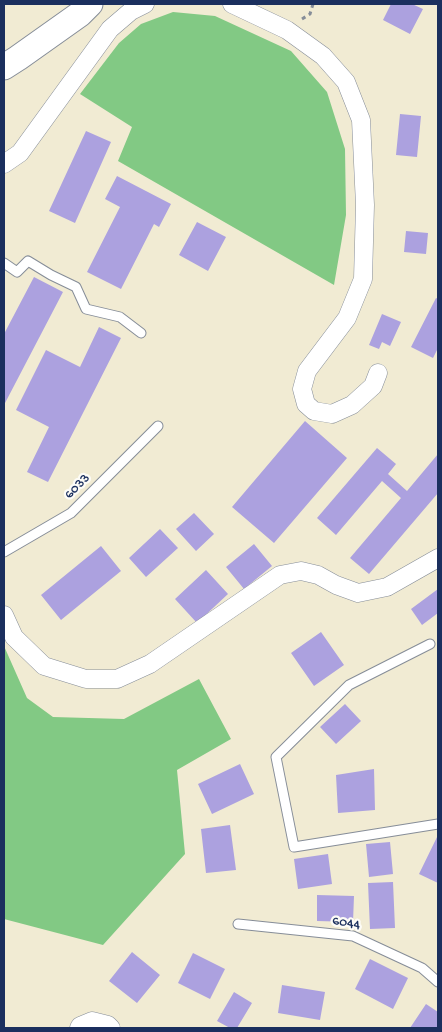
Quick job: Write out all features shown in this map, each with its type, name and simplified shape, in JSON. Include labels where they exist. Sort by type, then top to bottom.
[{"type":"street","points":[[4,67],[80,14],[90,4]]},
{"type":"street","points":[[4,164],[20,153],[110,29],[131,11],[145,4]]},
{"type":"street","points":[[232,4],[287,30],[323,56],[346,82],[360,120],[365,205],[363,279],[347,318],[307,370],[302,389],[306,404],[314,411],[332,414],[352,405],[373,386],[378,373]]},
{"type":"street","points":[[4,615],[14,638],[44,666],[86,679],[117,679],[150,664],[280,575],[301,571],[318,575],[336,585],[358,593],[387,587],[438,558]]},
{"type":"street","points":[[79,1028],[92,1021],[108,1025],[112,1028]]},
{"type":"lane","points":[[4,263],[17,272],[28,261],[51,275],[76,286],[86,309],[120,317],[141,333]]},
{"type":"lane","name":"6033","points":[[4,552],[71,513],[158,426]]},
{"type":"lane","points":[[430,644],[349,685],[276,757],[294,846],[438,824]]},
{"type":"lane","name":"6044","points":[[238,924],[353,936],[422,968],[438,982]]},
{"type":"green space","points":[[173,12],[215,16],[291,51],[327,92],[345,149],[346,215],[334,285],[118,161],[132,127],[80,94],[119,43],[141,24]]},
{"type":"green space","points":[[4,646],[27,698],[53,717],[124,719],[199,679],[231,739],[177,770],[185,854],[103,945],[4,919]]},
{"type":"building","points":[[391,4],[412,4],[423,9],[410,34],[383,20]]},
{"type":"building","points":[[400,114],[421,116],[417,157],[396,155]]},
{"type":"building","points":[[86,131],[111,142],[75,223],[49,211]]},
{"type":"building","points":[[117,176],[171,204],[159,227],[154,224],[121,289],[87,272],[120,207],[105,199]]},
{"type":"building","points":[[197,222],[226,237],[208,271],[179,255]]},
{"type":"building","points":[[406,231],[428,233],[426,254],[404,252]]},
{"type":"building","points":[[34,277],[63,292],[4,405],[4,334]]},
{"type":"building","points":[[436,298],[438,299],[438,348],[433,358],[411,347]]},
{"type":"building","points":[[382,314],[401,322],[390,346],[382,342],[379,349],[369,345]]},
{"type":"building","points":[[99,327],[121,338],[48,482],[27,472],[49,427],[16,410],[46,350],[80,367]]},
{"type":"building","points":[[305,421],[347,458],[274,543],[232,507]]},
{"type":"building","points":[[377,448],[396,464],[388,474],[407,491],[438,454],[438,493],[369,574],[350,558],[401,498],[382,481],[336,535],[317,518]]},
{"type":"building","points":[[194,513],[214,534],[196,551],[176,529]]},
{"type":"building","points":[[160,529],[178,548],[146,577],[129,558]]},
{"type":"building","points":[[254,544],[272,566],[244,589],[226,567]]},
{"type":"building","points":[[101,546],[121,571],[61,620],[41,595]]},
{"type":"building","points":[[206,570],[228,594],[197,623],[175,599]]},
{"type":"building","points":[[438,589],[438,613],[422,625],[411,609]]},
{"type":"building","points":[[321,632],[344,665],[314,686],[291,653]]},
{"type":"building","points":[[345,704],[361,721],[336,744],[320,727]]},
{"type":"building","points":[[240,764],[254,794],[212,814],[198,784]]},
{"type":"building","points":[[374,769],[375,810],[338,813],[336,775]]},
{"type":"building","points":[[230,825],[236,870],[206,873],[201,829]]},
{"type":"building","points":[[438,835],[438,883],[419,874]]},
{"type":"building","points":[[390,842],[393,874],[369,877],[366,844]]},
{"type":"building","points":[[328,854],[332,884],[298,889],[294,859]]},
{"type":"building","points":[[393,882],[395,928],[370,929],[368,883]]},
{"type":"building","points":[[317,895],[354,896],[353,922],[317,921]]},
{"type":"building","points":[[132,952],[160,975],[137,1003],[109,981]]},
{"type":"building","points":[[193,953],[225,969],[210,999],[178,983]]},
{"type":"building","points":[[370,959],[408,978],[393,1009],[355,989]]},
{"type":"building","points":[[282,985],[325,992],[320,1020],[278,1013]]},
{"type":"building","points":[[234,992],[252,1003],[237,1028],[230,1028],[217,1021]]},
{"type":"building","points":[[426,1004],[438,1012],[438,1028],[410,1028]]}]
